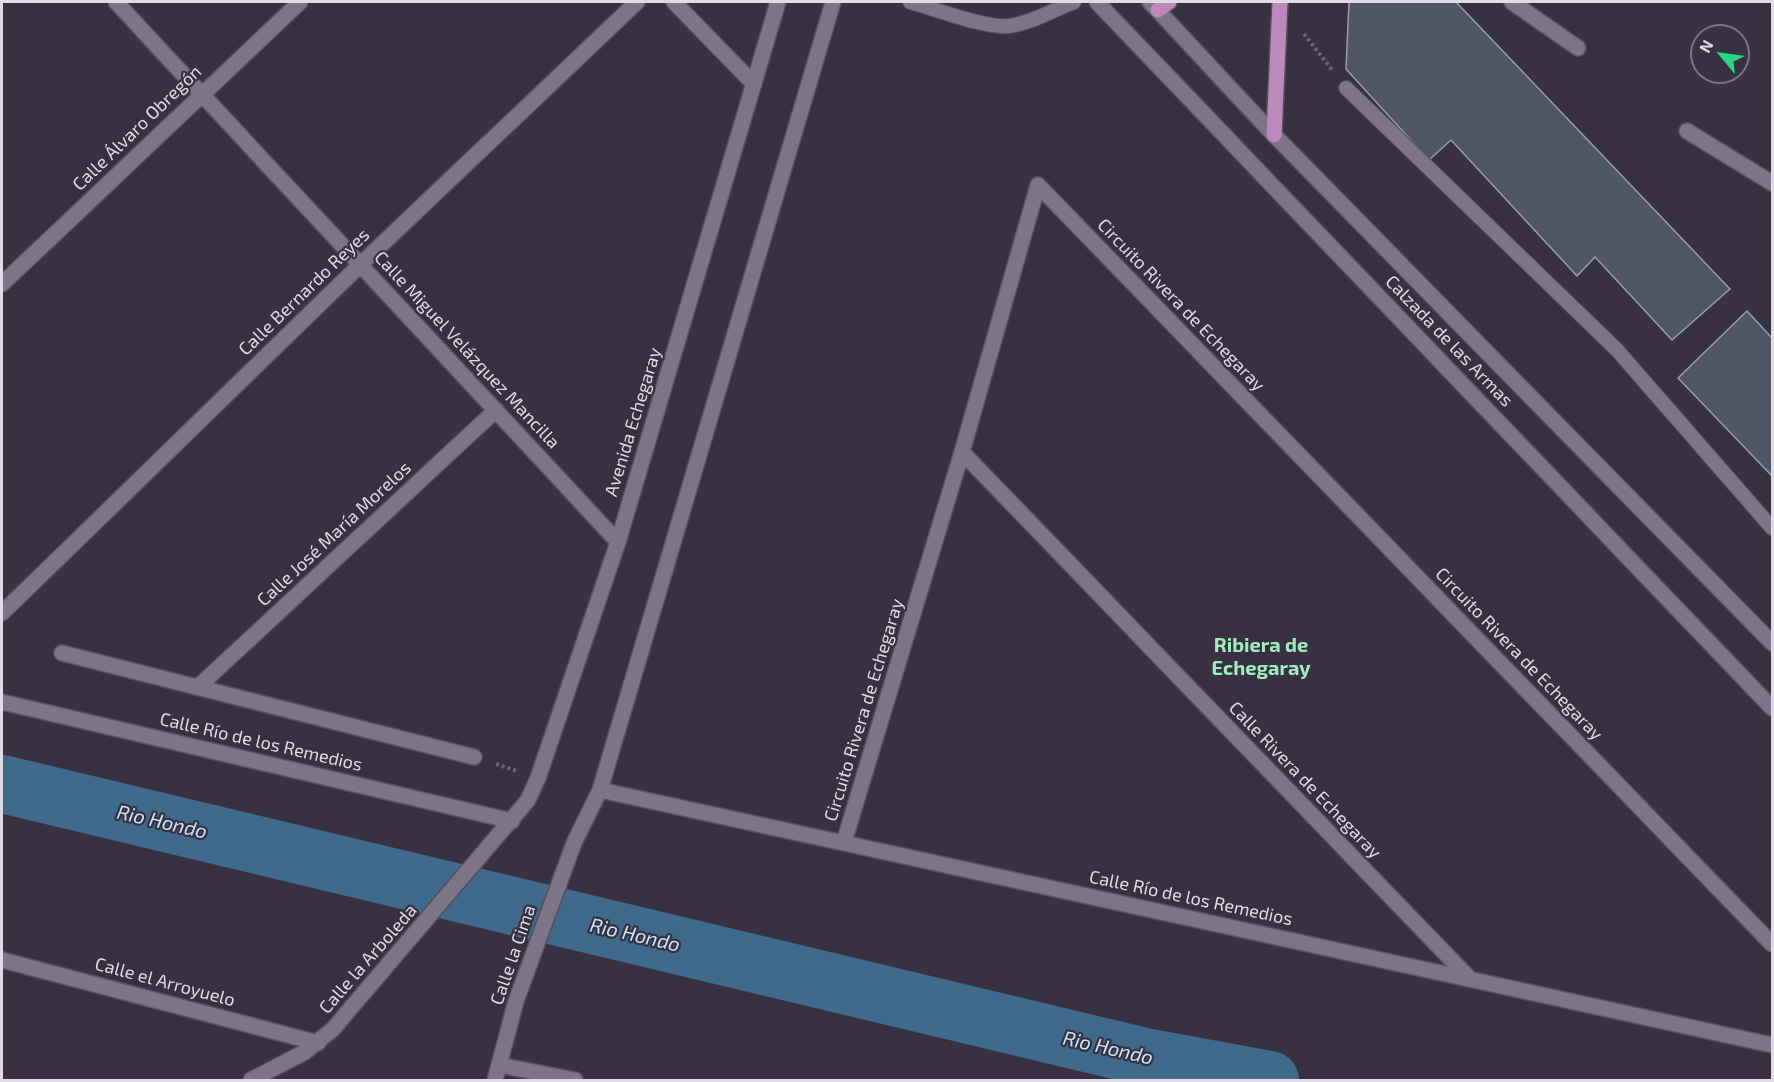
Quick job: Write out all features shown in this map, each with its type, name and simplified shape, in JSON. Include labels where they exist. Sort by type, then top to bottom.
[{"type":"main road","points":[[1274,135],[1280,3]]},
{"type":"street","name":"Calle Miguel Velázquez Mancilla","points":[[116,2],[618,542]]},
{"type":"street","name":"Calle Álvaro Obregón","points":[[2,284],[300,2]]},
{"type":"street","name":"Calle Bernardo Reyes","points":[[2,613],[361,264],[637,2]]},
{"type":"street","points":[[674,2],[754,84]]},
{"type":"street","name":"Avenida Echegaray","points":[[494,840],[528,800],[538,778],[618,542],[778,2]]},
{"type":"street","points":[[600,790],[833,2]]},
{"type":"street","name":"Calzada de las Armas","points":[[1097,2],[1773,708]]},
{"type":"street","points":[[1512,2],[1578,48]]},
{"type":"street","name":"Calzada de las Armas","points":[[1159,4],[1274,135],[1773,644]]},
{"type":"street","points":[[1687,131],[1773,183]]},
{"type":"street","name":"Circuito Rivera de Echegaray","points":[[844,842],[962,452],[1038,185],[1773,944]]},
{"type":"street","name":"Calle José María Morelos","points":[[198,687],[496,410]]},
{"type":"street","name":"Calle Rivera de Echegaray","points":[[962,452],[1470,979]]},
{"type":"street","name":"Calle Río de los Remedios","points":[[62,653],[474,757]]},
{"type":"street","name":"Calle Río de los Remedios","points":[[2,702],[512,821]]},
{"type":"street","name":"Calle Río de los Remedios","points":[[600,790],[1773,1045]]},
{"type":"street","name":"Calle la Cima","points":[[495,1080],[516,1001],[574,843],[600,790]]},
{"type":"street","name":"Calle la Arboleda","points":[[251,1080],[305,1052],[333,1029],[494,840]]},
{"type":"street","name":"Calle el Arroyuelo","points":[[2,960],[318,1043]]},
{"type":"street","points":[[499,1065],[574,1080]]},
{"type":"lane","points":[[910,2],[993,26],[1007,27],[1023,23],[1074,2]]},
{"type":"lane","points":[[1346,88],[1617,350],[1773,528]]},
{"type":"path","points":[[1280,3],[1346,88]]},
{"type":"path","points":[[474,757],[538,778]]},
{"type":"building","points":[[1349,2],[1456,2],[1730,289],[1672,340],[1595,257],[1577,276],[1451,140],[1429,160],[1346,69]]},
{"type":"building","points":[[1747,311],[1772,338],[1772,476],[1678,378]]},
{"type":"waterway","name":"Rio Hondo","points":[[2,784],[1145,1057],[1270,1080]]},
{"type":"district","name":"Ribiera de Echegaray","points":[[1261,656]]}]
